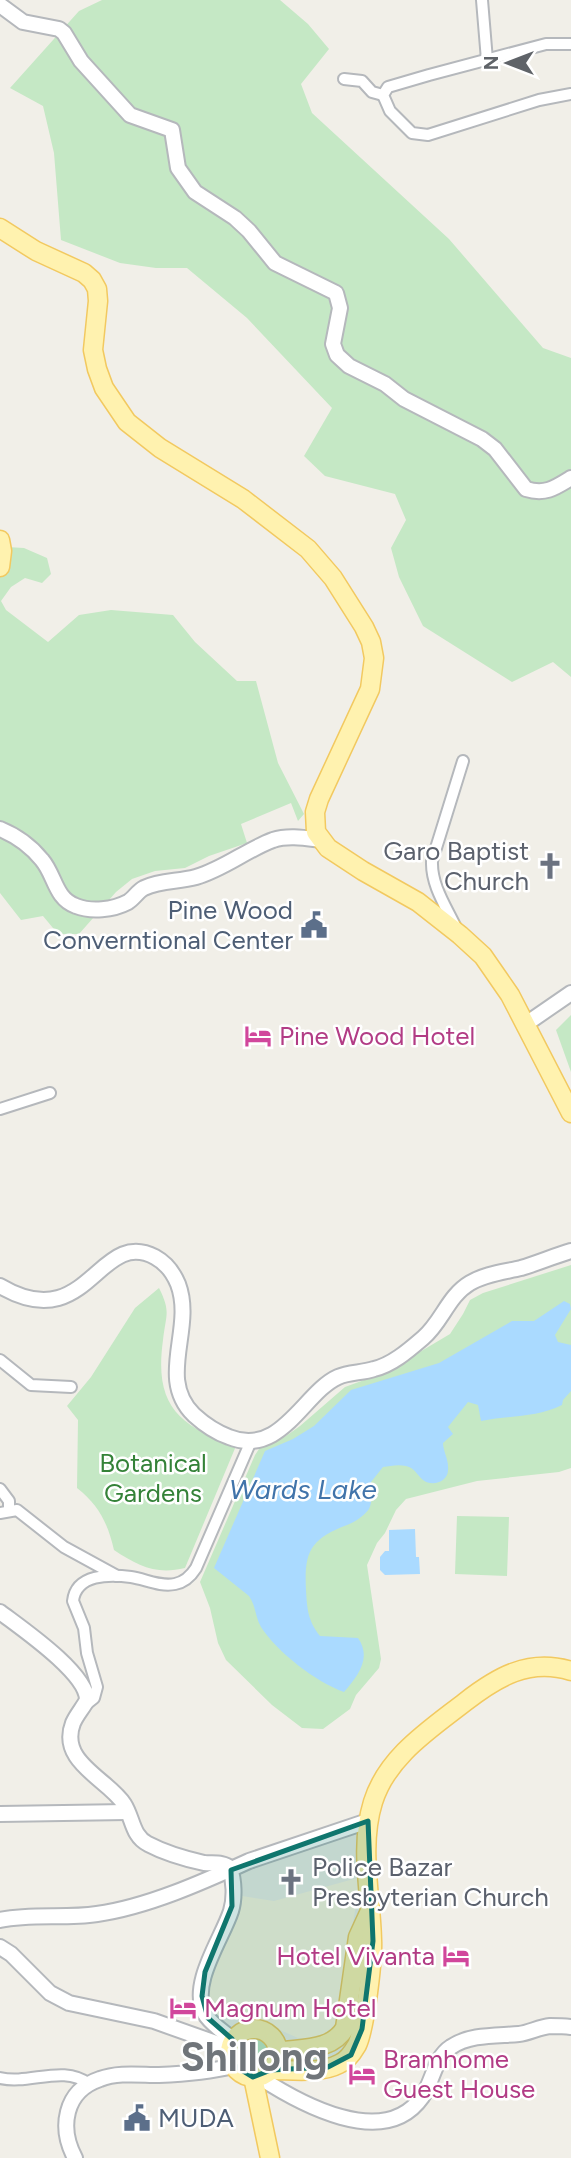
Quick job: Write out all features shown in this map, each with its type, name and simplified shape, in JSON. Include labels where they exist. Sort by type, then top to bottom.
[{"type":"main road","points":[[0,228],[36,251],[85,272],[92,280],[97,289],[98,301],[93,350],[97,369],[104,388],[127,422],[160,448],[243,499],[308,549],[333,578],[371,642],[374,673],[362,710],[319,799],[315,822],[321,840],[363,871],[418,902],[483,956],[510,995],[571,1113]]},
{"type":"main road","points":[[0,540],[0,567]]},
{"type":"main road","points":[[261,2075],[275,2065],[278,2052],[274,2038],[263,2030],[243,2030],[231,2044],[230,2058],[233,2066],[240,2073],[261,2075],[340,2064],[351,2055],[360,2036],[373,1941],[367,1865],[368,1821],[384,1777],[437,1721],[482,1687],[527,1667],[555,1666],[571,1671]]},
{"type":"main road","points":[[278,2052],[320,2047],[340,2037],[345,2028],[358,1937],[369,1913]]},
{"type":"main road","points":[[261,2075],[270,2158]]},
{"type":"street","points":[[482,0],[487,60]]},
{"type":"street","points":[[0,5],[23,22],[59,29],[64,33],[81,61],[130,115],[172,130],[178,168],[195,192],[235,218],[275,263],[336,293],[340,308],[333,344],[343,361],[385,384],[404,399],[482,439],[495,449],[514,477],[526,489],[542,493],[551,491],[571,478]]},
{"type":"street","points":[[383,95],[388,87],[487,60],[556,42],[571,44]]},
{"type":"street","points":[[344,79],[362,81],[372,92],[383,95]]},
{"type":"street","points":[[383,95],[390,111],[412,133],[428,135],[539,100],[571,94]]},
{"type":"street","points":[[460,935],[434,881],[432,862],[463,761]]},
{"type":"street","points":[[0,829],[20,838],[44,862],[61,896],[73,905],[88,909],[107,908],[128,902],[141,889],[163,881],[196,877],[213,871],[274,840],[321,840]]},
{"type":"street","points":[[526,1024],[571,993]]},
{"type":"street","points":[[0,1109],[50,1093]]},
{"type":"street","points":[[0,1286],[29,1299],[53,1301],[75,1292],[96,1272],[125,1253],[136,1251],[158,1259],[169,1267],[176,1279],[184,1306],[175,1371],[181,1399],[205,1425],[233,1439],[251,1441],[269,1435],[287,1424],[322,1388],[337,1377],[377,1368],[399,1357],[430,1332],[450,1300],[472,1282],[571,1251]]},
{"type":"street","points":[[0,1360],[32,1385],[71,1387]]},
{"type":"street","points":[[231,2044],[208,2018],[203,2009],[202,1996],[205,1972],[232,1906],[231,1870],[227,1865],[205,1863],[148,1844],[138,1837],[127,1812],[114,1793],[82,1765],[74,1749],[72,1727],[85,1706],[94,1699],[97,1687],[87,1653],[85,1628],[73,1601],[82,1581],[88,1579],[118,1577],[173,1584],[191,1575],[251,1441]]},
{"type":"street","points":[[0,1489],[9,1501],[5,1512],[17,1510],[64,1547],[118,1577]]},
{"type":"street","points":[[0,1612],[39,1642],[74,1675],[87,1695],[85,1706]]},
{"type":"street","points":[[0,1814],[127,1812]]},
{"type":"street","points":[[0,1920],[105,1913],[146,1901],[249,1861],[368,1821]]},
{"type":"street","points":[[0,1947],[11,1954],[50,1993],[69,2003],[154,2021],[231,2044]]},
{"type":"street","points":[[261,2075],[275,2087],[341,2119],[358,2122],[384,2120],[405,2113],[416,2105],[424,2095],[443,2053],[451,2047],[478,2037],[522,2033],[549,2026],[571,2026]]},
{"type":"street","points":[[75,2158],[65,2130],[65,2116],[72,2101],[89,2084],[111,2076],[201,2073],[233,2066]]},
{"type":"street","points":[[0,2078],[22,2080],[72,2075],[89,2084]]},
{"type":"highlighted area","points":[[368,1821],[373,1941],[362,2029],[351,2055],[328,2067],[271,2070],[253,2077],[232,2064],[232,2039],[208,2018],[202,1996],[205,1972],[232,1906],[231,1870]]},
{"type":"shaded area","points":[[361,1877],[334,2031],[317,2040],[298,2038],[262,2022],[215,2014],[211,2010],[208,1997],[213,1967],[242,1896],[274,1901]]},
{"type":"green space","points":[[102,0],[280,0],[308,24],[329,49],[301,84],[312,113],[449,239],[543,348],[571,358],[571,677],[553,662],[512,682],[423,626],[399,577],[391,548],[406,520],[395,494],[325,476],[304,456],[332,408],[247,318],[187,268],[156,268],[120,263],[61,240],[54,153],[43,106],[10,88],[79,11]]},
{"type":"green space","points":[[7,547],[24,548],[47,558],[51,574],[42,583],[25,578],[11,587],[1,601],[6,610],[48,642],[79,615],[111,610],[173,615],[195,642],[237,681],[256,681],[278,763],[304,814],[298,821],[291,803],[241,824],[247,843],[209,856],[185,868],[155,871],[132,879],[116,892],[79,934],[58,934],[43,916],[21,920],[0,893],[0,577]]},
{"type":"green space","points":[[571,1015],[571,1072],[556,1030]]},
{"type":"green space","points":[[571,1265],[571,1468],[559,1472],[477,1481],[406,1499],[396,1510],[367,1565],[381,1659],[379,1668],[356,1695],[350,1709],[323,1729],[302,1728],[272,1705],[226,1660],[218,1643],[210,1608],[200,1582],[255,1455],[261,1446],[286,1436],[300,1426],[345,1387],[386,1372],[450,1334],[470,1300],[483,1293]]},
{"type":"green space","name":"Botanical Gardens","points":[[159,1288],[166,1308],[161,1362],[162,1381],[167,1397],[174,1410],[185,1421],[236,1446],[185,1568],[175,1570],[148,1568],[114,1550],[102,1516],[77,1488],[78,1420],[67,1406],[91,1377],[135,1308]]},
{"type":"green space","points":[[457,1516],[509,1517],[507,1576],[455,1574]]},
{"type":"green space","points":[[254,2035],[266,2040],[271,2052],[266,2064],[254,2069],[242,2064],[237,2052],[242,2040]]},
{"type":"water","name":"Wards Lake","points":[[564,1301],[570,1304],[571,1309],[555,1335],[558,1342],[571,1345],[571,1391],[562,1405],[532,1414],[481,1421],[478,1405],[468,1402],[448,1427],[453,1434],[443,1443],[448,1466],[445,1478],[431,1483],[403,1465],[383,1467],[371,1482],[371,1503],[367,1512],[325,1536],[312,1548],[306,1566],[306,1597],[313,1625],[320,1636],[358,1638],[364,1653],[362,1666],[344,1692],[310,1674],[268,1637],[259,1623],[249,1596],[214,1568],[265,1451],[314,1426],[351,1390],[439,1363],[512,1321],[534,1321]]},
{"type":"water","points":[[415,1529],[420,1574],[385,1575],[380,1570],[380,1557],[385,1551],[389,1551],[389,1530]]},
{"type":"place","name":"Garo Baptist Church","points":[[550,866]]},
{"type":"place","name":"Pine Wood Converntional Center","points":[[314,925]]},
{"type":"place","name":"Pine Wood Hotel","points":[[258,1036]]},
{"type":"place","name":"Police Bazar Presbyterian Church","points":[[291,1882]]},
{"type":"place","name":"Hotel Vivanta","points":[[456,1956]]},
{"type":"place","name":"Magnum Hotel","points":[[183,2008]]},
{"type":"place","name":"Bramhome Guest House","points":[[362,2074]]},
{"type":"place","name":"MUDA","points":[[137,2118]]},
{"type":"district","name":"Shillong","points":[[254,2057]]}]
